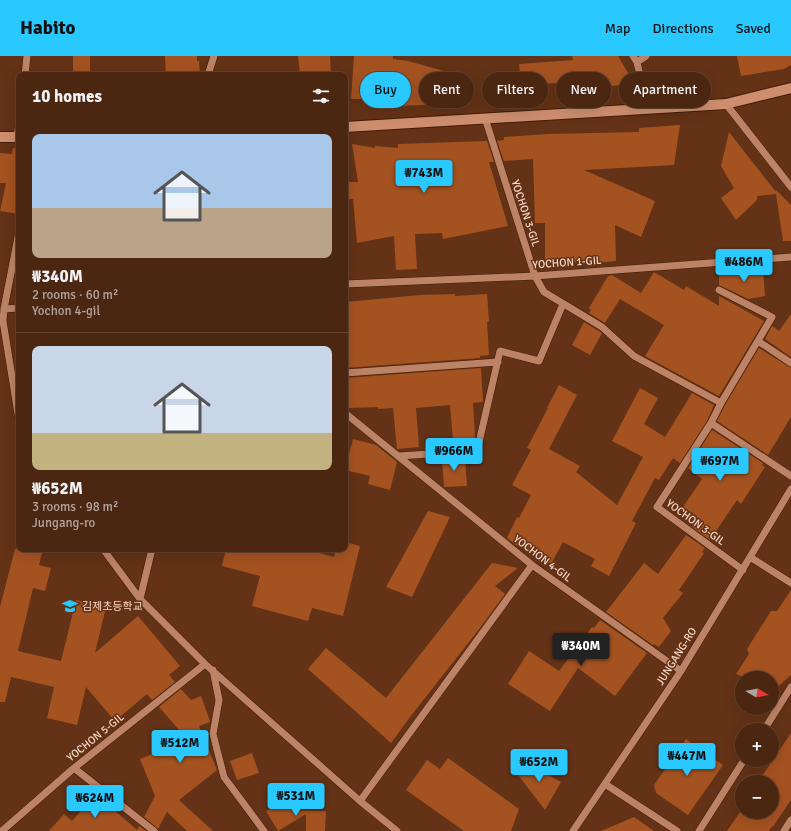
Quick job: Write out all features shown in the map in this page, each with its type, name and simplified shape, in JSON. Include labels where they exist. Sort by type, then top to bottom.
[{"type":"main road","points":[[348,127],[726,104],[791,88]]},
{"type":"main road","points":[[0,137],[16,137]]},
{"type":"street","points":[[25,72],[27,56]]},
{"type":"street","points":[[209,72],[214,56]]},
{"type":"street","points":[[646,56],[635,59],[647,109]]},
{"type":"street","points":[[726,104],[791,187]]},
{"type":"street","name":"YOCHON 3-GIL","points":[[484,118],[534,276],[544,292],[602,327],[634,356],[721,403]]},
{"type":"street","points":[[16,247],[3,321],[16,401]]},
{"type":"street","name":"YOCHON 1-GIL","points":[[348,284],[534,276],[791,257]]},
{"type":"street","name":"YOCHON 3-GIL","points":[[719,290],[772,317],[721,403],[711,423],[657,507],[743,570]]},
{"type":"street","points":[[398,456],[477,451],[500,351],[539,361],[563,304]]},
{"type":"street","points":[[4,309],[16,308]]},
{"type":"street","points":[[758,341],[791,363]]},
{"type":"street","points":[[348,373],[498,362]]},
{"type":"street","name":"YOCHON 4-GIL","points":[[348,415],[532,565],[680,671]]},
{"type":"street","points":[[711,423],[791,476]]},
{"type":"street","name":"JUNGANG-RO","points":[[573,831],[680,671],[791,489]]},
{"type":"street","points":[[105,552],[140,599],[205,664],[360,801],[397,831]]},
{"type":"street","points":[[140,599],[151,552]]},
{"type":"street","points":[[750,557],[791,583]]},
{"type":"street","points":[[360,801],[532,565]]},
{"type":"street","name":"YOCHON 5-GIL","points":[[2,831],[74,768],[205,664]]},
{"type":"street","points":[[213,670],[219,700],[212,734],[224,777],[264,831]]},
{"type":"street","points":[[768,723],[791,688]]},
{"type":"street","points":[[699,831],[740,767]]},
{"type":"street","points":[[74,768],[154,831]]},
{"type":"street","points":[[605,784],[677,831]]},
{"type":"street","points":[[784,831],[791,820]]},
{"type":"building","points":[[73,56],[90,56],[90,72],[73,72]]},
{"type":"building","points":[[165,56],[197,56],[200,72],[166,72]]},
{"type":"building","points":[[298,56],[330,56],[331,72],[300,72]]},
{"type":"building","points":[[354,56],[393,56],[393,59],[408,61],[447,72],[419,72],[419,105],[411,105],[411,72],[360,72],[360,99],[351,99]]},
{"type":"building","points":[[572,56],[618,56],[627,72],[619,72],[619,85],[611,86],[611,72],[556,72],[556,83],[548,84],[548,72],[520,72],[519,64],[573,60]]},
{"type":"building","points":[[737,56],[791,56],[791,65],[784,69],[741,76]]},
{"type":"building","points":[[680,125],[674,165],[584,170],[655,201],[641,237],[615,225],[616,261],[592,263],[592,261],[545,265],[545,223],[535,223],[533,159],[504,161],[497,141],[504,140],[504,137],[548,134],[639,132],[639,128]]},
{"type":"building","points":[[729,132],[776,192],[775,189],[791,205],[791,241],[783,241],[776,194],[757,196],[757,200],[736,220],[721,198],[734,188],[721,166]]},
{"type":"building","points":[[487,141],[494,162],[489,162],[508,226],[443,239],[442,233],[415,234],[417,269],[396,270],[394,236],[357,243],[353,199],[348,199],[348,182],[358,182],[352,144],[375,148],[375,146],[398,148],[398,144]]},
{"type":"building","points":[[13,148],[16,148],[16,214],[0,211],[6,183],[0,183],[0,153],[12,154]]},
{"type":"building","points":[[763,268],[765,296],[748,299],[719,285],[719,273]]},
{"type":"building","points":[[654,272],[684,290],[686,286],[719,306],[719,296],[764,321],[719,396],[645,356],[664,325],[620,299],[605,323],[589,313],[591,310],[589,308],[608,276],[612,275],[641,293]]},
{"type":"building","points":[[455,294],[455,296],[487,294],[489,355],[480,356],[480,358],[348,368],[348,302],[420,295]]},
{"type":"building","points":[[791,314],[791,357],[765,339],[772,326],[779,331]]},
{"type":"building","points":[[584,322],[602,333],[590,355],[572,345]]},
{"type":"building","points":[[759,348],[791,368],[791,417],[768,455],[717,421]]},
{"type":"building","points":[[481,368],[483,402],[473,403],[475,438],[453,440],[450,405],[416,408],[419,447],[397,449],[393,408],[348,408],[348,378]]},
{"type":"building","points":[[559,385],[577,395],[549,449],[580,466],[576,472],[617,505],[643,457],[612,441],[640,388],[658,398],[644,424],[665,437],[692,393],[714,405],[707,421],[680,463],[673,458],[659,480],[655,478],[632,521],[636,523],[609,576],[591,566],[595,559],[563,542],[551,564],[516,545],[507,538],[517,517],[519,518],[531,495],[512,485],[531,450],[527,448]]},
{"type":"building","points":[[712,430],[763,463],[762,465],[765,467],[741,504],[737,500],[710,540],[692,527],[697,516],[683,507],[702,479],[688,468]]},
{"type":"building","points":[[353,439],[376,445],[397,462],[390,490],[368,484],[370,476],[348,471],[348,458]]},
{"type":"building","points":[[465,458],[467,486],[444,487],[442,459]]},
{"type":"building","points":[[428,511],[450,517],[412,597],[386,587]]},
{"type":"building","points":[[686,535],[705,548],[702,552],[704,553],[679,590],[683,593],[663,618],[671,631],[659,647],[654,644],[653,645],[606,612],[644,563],[658,574]]},
{"type":"building","points":[[348,543],[360,546],[343,616],[312,608],[308,621],[252,606],[260,576],[222,566],[225,552],[315,552],[334,557],[335,552],[348,552]]},
{"type":"building","points":[[15,549],[16,552],[42,552],[39,565],[51,568],[45,591],[33,588],[18,651],[61,661],[76,600],[106,607],[95,653],[138,616],[180,666],[169,675],[175,682],[152,700],[147,694],[115,721],[86,687],[77,725],[47,718],[54,687],[11,677],[5,702],[0,702],[0,607]]},
{"type":"building","points":[[492,563],[518,568],[495,586],[505,594],[391,743],[308,669],[326,648],[386,698]]},
{"type":"building","points":[[791,590],[791,675],[779,686],[779,671],[738,671],[749,654],[747,649],[771,611],[777,611]]},
{"type":"building","points":[[600,620],[647,653],[615,696],[578,668],[550,711],[508,684],[529,651],[559,671],[592,627],[594,628]]},
{"type":"building","points":[[181,689],[191,700],[201,696],[210,722],[199,726],[217,770],[179,800],[213,831],[187,831],[167,812],[158,829],[144,817],[155,796],[140,759],[186,738],[159,707]]},
{"type":"building","points":[[791,733],[791,800],[779,818],[779,775],[763,775],[768,767],[779,767],[779,751]]},
{"type":"building","points":[[686,739],[723,765],[688,815],[656,793],[654,785]]},
{"type":"building","points":[[252,753],[259,773],[237,780],[230,761]]},
{"type":"building","points":[[448,758],[519,809],[511,831],[464,831],[406,790],[427,760],[440,769]]},
{"type":"building","points":[[528,760],[544,771],[543,772],[561,782],[545,810],[518,775]]},
{"type":"building","points":[[96,794],[137,830],[139,826],[146,831],[49,831],[64,814],[72,821]]},
{"type":"building","points":[[286,799],[292,810],[326,811],[325,831],[306,831],[306,814],[278,831],[266,811]]},
{"type":"building","points":[[634,817],[654,831],[601,831]]},
{"type":"building","points":[[735,819],[778,819],[769,831],[727,831]]},
{"type":"place","name":"김제초등학교","points":[[70,606]]}]
